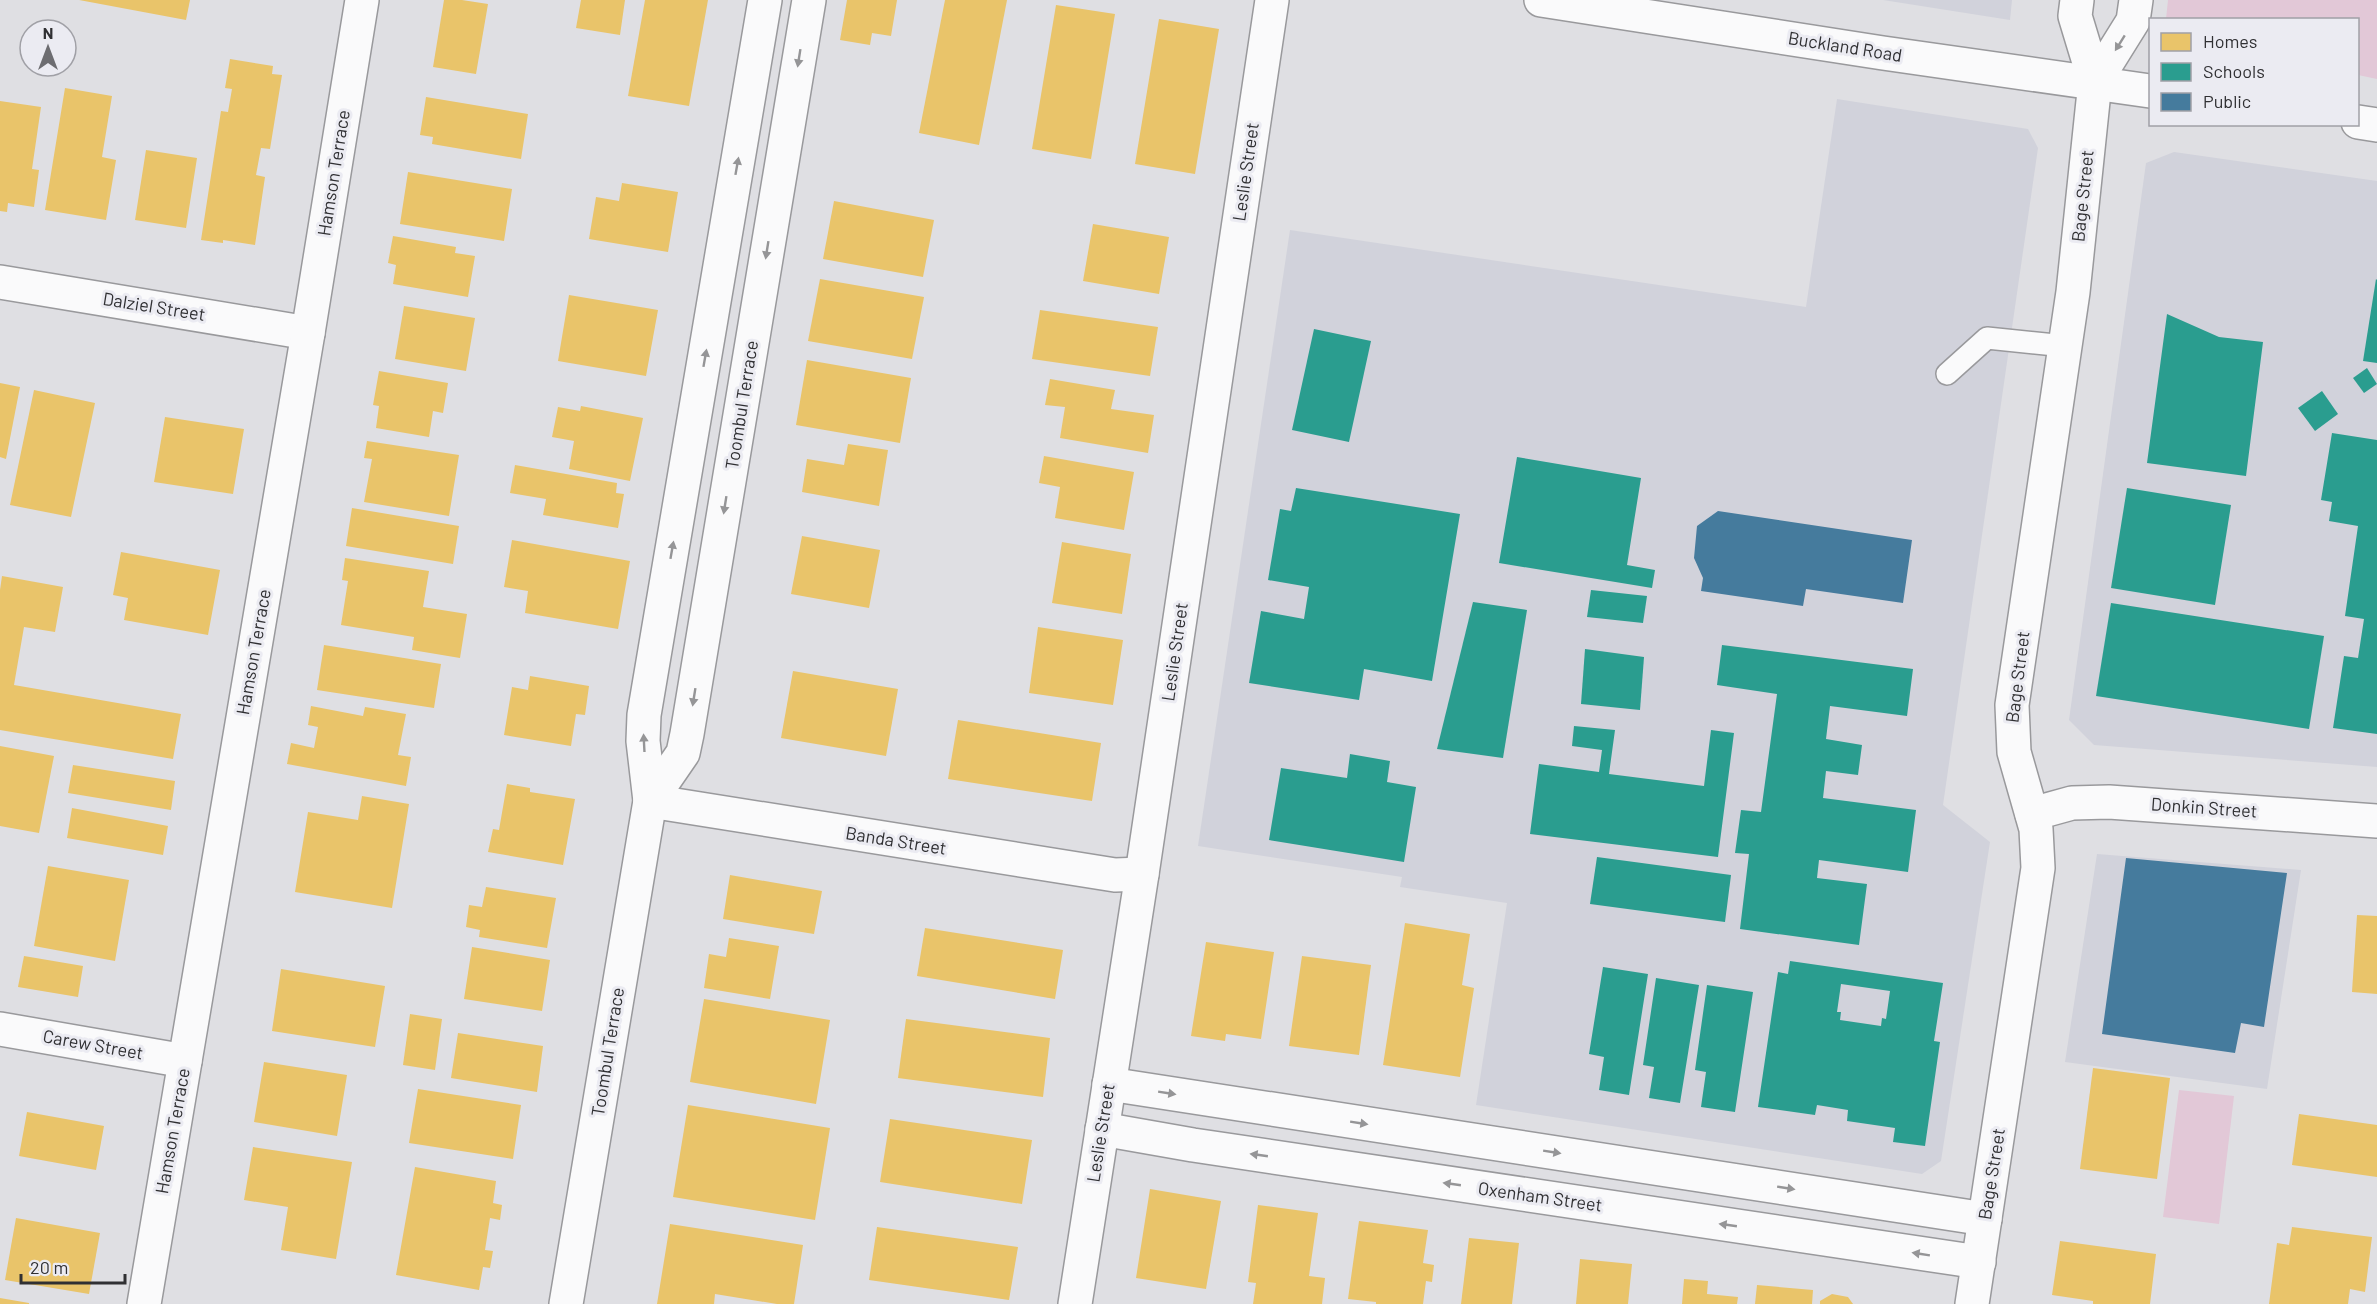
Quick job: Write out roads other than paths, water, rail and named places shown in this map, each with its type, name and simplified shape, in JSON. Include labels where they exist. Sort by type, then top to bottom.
[{"type":"street","name":"Hamson Terrace","points":[[144,1304],[362,0]]},
{"type":"street","name":"Toombul Terrace","points":[[566,1304],[650,801],[643,741],[644,715],[765,0]]},
{"type":"street","name":"Toombul Terrace","points":[[650,801],[683,753],[687,734],[808,0]]},
{"type":"street","name":"Leslie Street","points":[[1075,1304],[1142,874],[1272,0]]},
{"type":"street","name":"Buckland Road","points":[[1541,0],[1883,53],[2149,91]]},
{"type":"street","name":"Bage Street","points":[[1972,1304],[2036,890],[2038,849],[2032,814],[2014,752],[2012,705],[2073,292],[2096,82],[2075,16],[2077,0]]},
{"type":"street","name":"Bage Street","points":[[2096,82],[2133,21],[2136,0]]},
{"type":"street","points":[[2359,122],[2377,125]]},
{"type":"street","name":"Dalziel Street","points":[[0,282],[308,333]]},
{"type":"street","name":"Banda Street","points":[[650,801],[1115,875],[1142,874]]},
{"type":"street","name":"Donkin Street","points":[[2032,814],[2072,803],[2109,802],[2377,822]]},
{"type":"street","name":"Carew Street","points":[[0,1029],[185,1061]]},
{"type":"street","points":[[1109,1084],[1985,1219]]},
{"type":"street","name":"Oxenham Street","points":[[1102,1129],[1193,1145],[1978,1262]]},
{"type":"lane","points":[[1947,374],[1987,338],[2065,346]]}]
